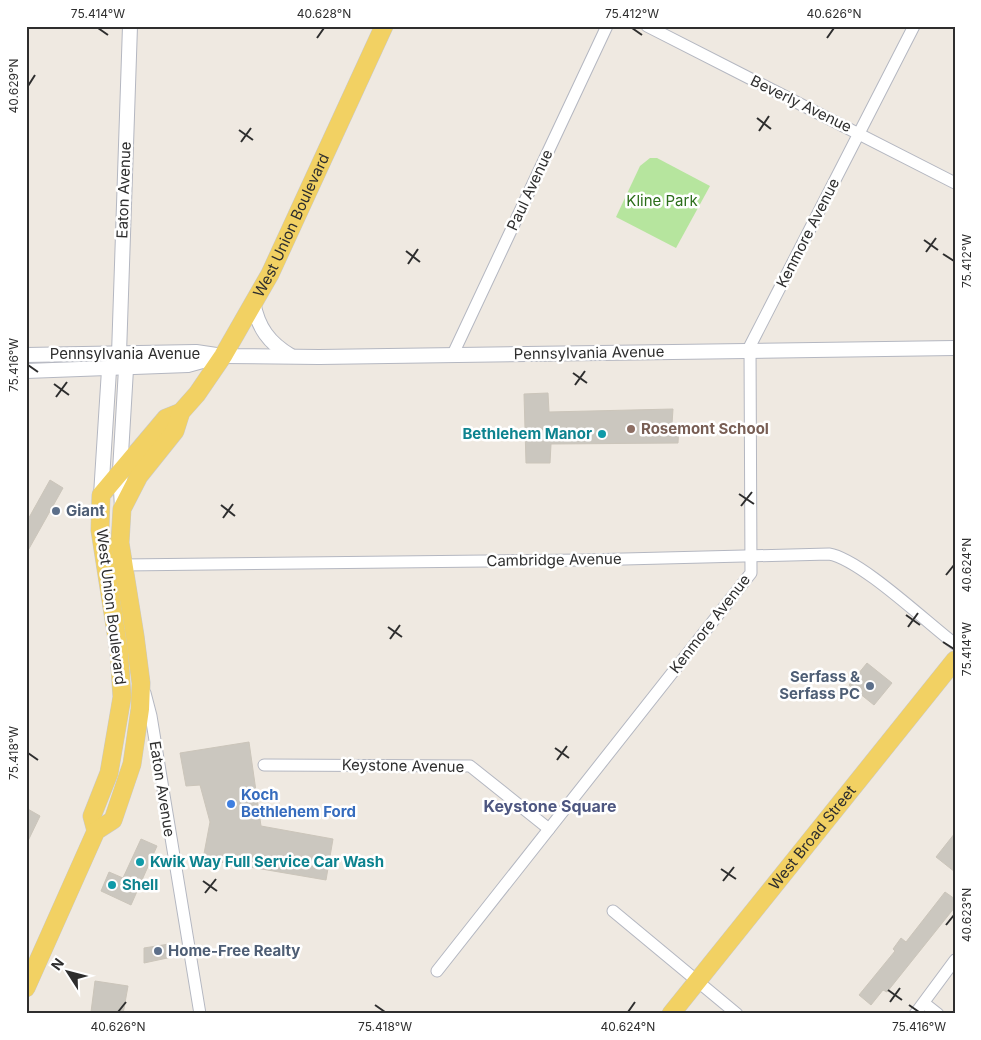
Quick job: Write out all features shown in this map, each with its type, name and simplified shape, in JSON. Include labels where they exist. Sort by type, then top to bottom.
[{"type":"main road","name":"West Union Boulevard","points":[[96,831],[92,816],[109,773],[122,697],[119,652],[100,530],[101,495],[166,418],[181,412],[197,394],[223,356],[270,274],[384,26]]},
{"type":"main road","name":"West Union Boulevard","points":[[26,988],[96,831],[113,820],[132,764],[140,709],[141,683],[120,542],[122,509],[139,476],[176,431],[181,412]]},
{"type":"main road","name":"West Broad Street","points":[[670,1014],[955,660]]},
{"type":"street","name":"Eaton Avenue","points":[[122,509],[120,471],[126,369],[119,354],[130,26]]},
{"type":"street","name":"Paul Avenue","points":[[453,354],[607,26]]},
{"type":"street","name":"Beverly Avenue","points":[[647,26],[851,131],[859,132],[955,183]]},
{"type":"street","name":"Kenmore Avenue","points":[[437,971],[752,573],[750,346],[914,26]]},
{"type":"street","points":[[254,302],[258,321],[267,338],[292,356]]},
{"type":"street","name":"Pennsylvania Avenue","points":[[26,355],[196,352],[223,356],[292,356],[955,348]]},
{"type":"street","points":[[101,495],[109,370],[119,354]]},
{"type":"street","name":"Pennsylvania Avenue","points":[[26,371],[109,370],[188,366],[223,356]]},
{"type":"street","name":"Cambridge Avenue","points":[[123,565],[751,557],[828,554],[850,560],[955,644]]},
{"type":"street","name":"Eaton Avenue","points":[[141,683],[151,716],[200,1014]]},
{"type":"street","name":"Keystone Avenue","points":[[264,765],[470,766],[550,829]]},
{"type":"street","points":[[614,911],[736,1014]]},
{"type":"street","points":[[916,1014],[955,960]]},
{"type":"street","points":[[924,1003],[938,1014]]},
{"type":"green space","name":"Kline Park","points":[[650,158],[657,158],[710,186],[676,248],[616,217],[640,166]]},
{"type":"building","name":"Bethlehem Manor","points":[[548,393],[549,412],[673,409],[672,424],[679,424],[678,443],[551,444],[550,463],[526,463],[524,394]]},
{"type":"building","points":[[50,480],[63,488],[26,554],[26,523]]},
{"type":"building","points":[[867,663],[892,683],[874,705],[849,685]]},
{"type":"building","name":"Koch Bethlehem Ford","points":[[249,742],[261,826],[333,839],[326,880],[203,859],[210,822],[200,785],[186,786],[180,753]]},
{"type":"building","points":[[26,808],[40,816],[26,845]]},
{"type":"building","points":[[955,833],[955,872],[936,857]]},
{"type":"building","name":"Kwik Way Full Service Car Wash","points":[[141,839],[157,846],[131,905],[101,891],[109,872],[123,878]]},
{"type":"building","points":[[945,892],[955,899],[955,907],[887,992],[883,990],[871,1005],[859,995],[895,951],[893,949],[901,938],[906,942]]},
{"type":"building","name":"Home-Free Realty","points":[[169,944],[172,957],[144,963],[144,948]]},
{"type":"building","points":[[95,981],[128,986],[123,1014],[91,1012]]},
{"type":"place","name":"Rosemont School","points":[[631,429]]},
{"type":"place","name":"Bethlehem Manor","points":[[602,434]]},
{"type":"place","name":"Giant","points":[[56,511]]},
{"type":"place","name":"Serfass & Serfass PC","points":[[870,686]]},
{"type":"place","name":"Koch Bethlehem Ford","points":[[231,804]]},
{"type":"place","name":"Kwik Way Full Service Car Wash","points":[[140,862]]},
{"type":"place","name":"Shell","points":[[112,885]]},
{"type":"place","name":"Home-Free Realty","points":[[158,951]]},
{"type":"district","name":"Keystone Square","points":[[550,806]]}]
